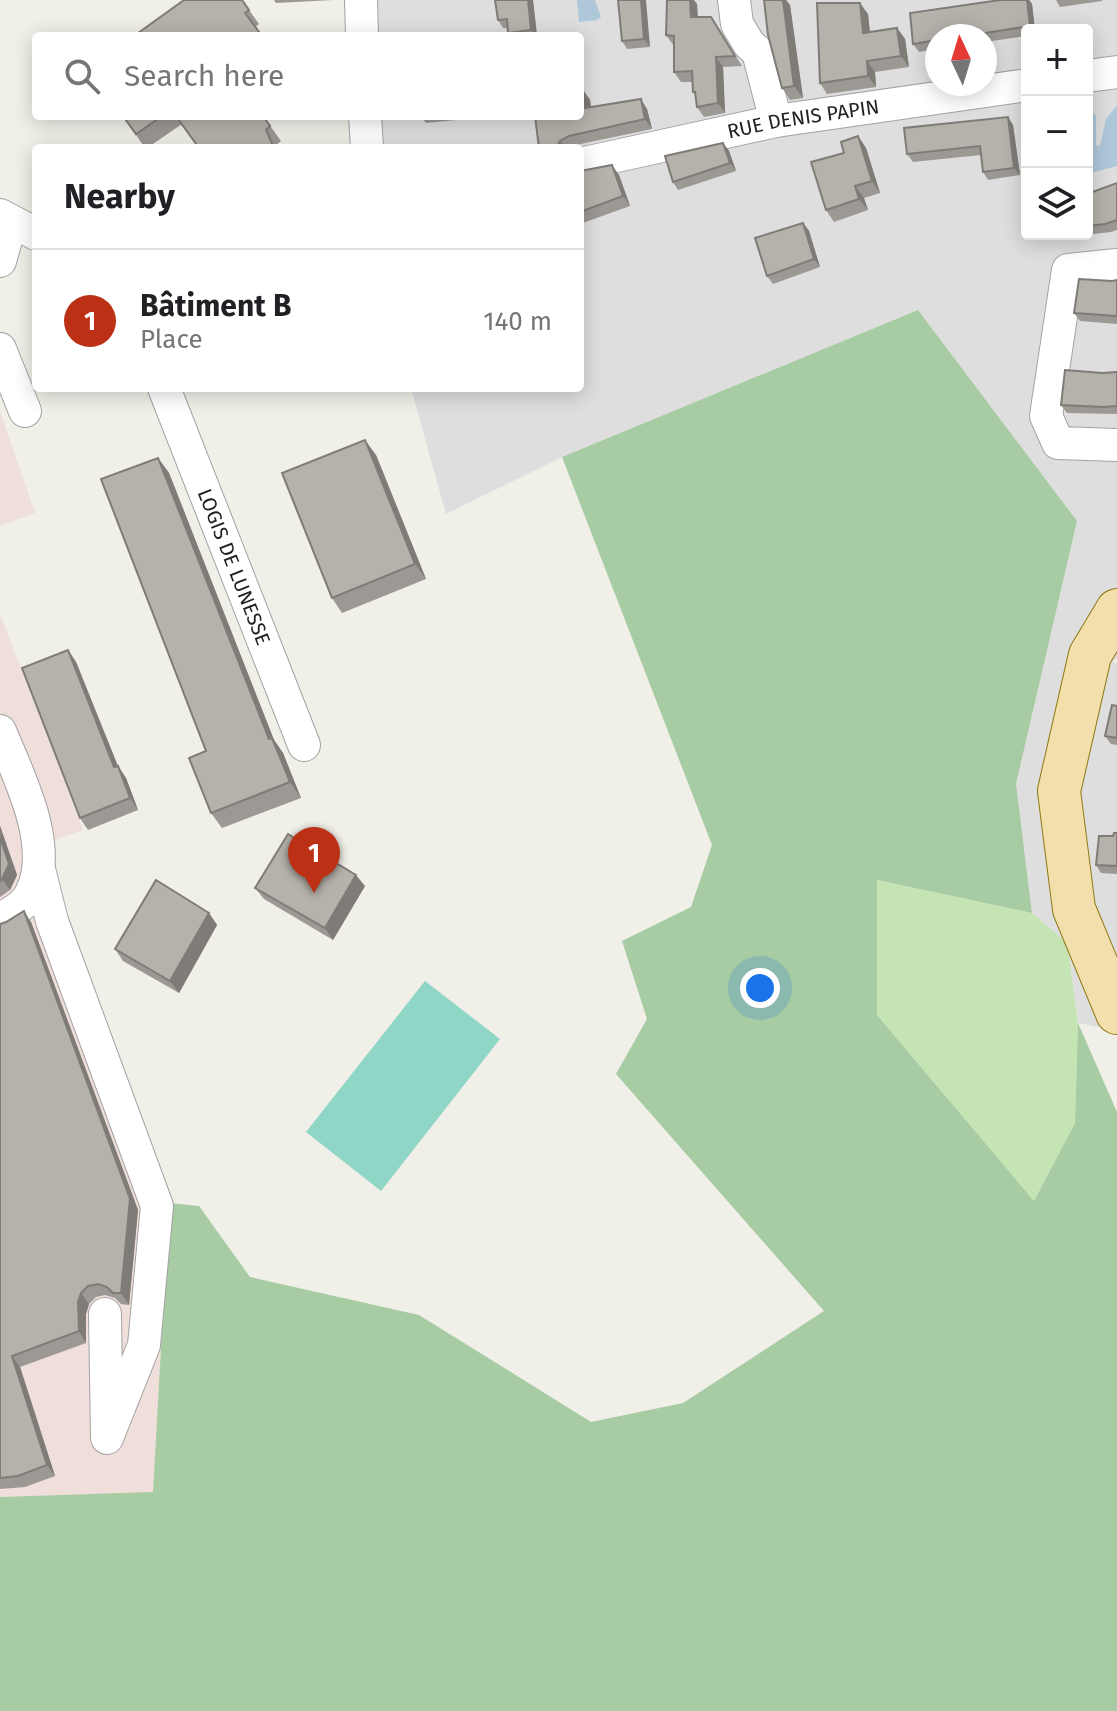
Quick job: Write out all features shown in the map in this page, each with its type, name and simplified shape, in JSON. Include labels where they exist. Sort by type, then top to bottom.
[{"type":"main road","points":[[1117,610],[1090,655],[1059,791],[1074,909],[1117,1013]]},
{"type":"street","points":[[361,0],[362,32]]},
{"type":"street","points":[[734,0],[737,24],[758,52],[776,121]]},
{"type":"street","points":[[1093,75],[1117,72]]},
{"type":"street","name":"RUE DENIS PAPIN","points":[[584,163],[776,121],[1021,86]]},
{"type":"street","points":[[365,120],[367,144]]},
{"type":"street","points":[[0,216],[32,232]]},
{"type":"street","points":[[0,216],[6,240],[2,257]]},
{"type":"street","points":[[2,257],[32,246]]},
{"type":"street","points":[[1117,265],[1068,270],[1046,416],[1058,443],[1117,445]]},
{"type":"street","points":[[0,349],[25,411]]},
{"type":"street","name":"LOGIS DE LUNESSE","points":[[166,392],[304,745]]},
{"type":"street","points":[[0,731],[30,808],[37,835],[39,869],[52,921],[157,1206],[144,1345],[107,1438],[105,1314]]},
{"type":"street","points":[[0,919],[14,912],[32,893],[39,869]]},
{"type":"shaded area","points":[[365,0],[1117,0],[1117,658],[1113,662],[1117,664],[1117,1031],[1078,1023],[1067,943],[1032,913],[1016,784],[1077,521],[918,310],[562,457],[446,514],[412,392],[584,392],[584,144],[368,144],[367,120],[584,120],[584,32],[366,32]]},
{"type":"shaded area","points":[[577,0],[595,0],[601,17],[579,22]]},
{"type":"shaded area","points":[[1117,105],[1117,166],[1093,172],[1093,113],[1096,115],[1096,145],[1100,146],[1106,119]]},
{"type":"shaded area","points":[[0,411],[35,513],[0,526]]},
{"type":"shaded area","points":[[0,614],[83,830],[55,840],[57,899],[169,1203],[153,1493],[0,1497]]},
{"type":"shaded area","points":[[425,981],[500,1039],[381,1191],[306,1132]]},
{"type":"green space","points":[[918,310],[1077,521],[1016,784],[1032,913],[877,880],[877,1015],[1034,1201],[1075,1123],[1078,1023],[1117,1112],[1117,1711],[0,1711],[0,1497],[153,1492],[169,1203],[199,1206],[250,1277],[419,1315],[591,1422],[683,1403],[824,1311],[616,1074],[647,1019],[622,941],[691,907],[712,845],[562,457]]},
{"type":"green space","points":[[877,880],[1032,913],[1067,943],[1078,1023],[1075,1123],[1034,1201],[877,1015]]},
{"type":"building","points":[[184,0],[242,0],[249,10],[245,13],[259,32],[140,32]]},
{"type":"building","points":[[495,0],[528,0],[531,30],[508,32],[507,19],[498,20]]},
{"type":"building","points":[[618,0],[641,0],[644,39],[622,41]]},
{"type":"building","points":[[667,0],[690,0],[691,17],[711,17],[735,56],[716,57],[718,103],[697,107],[692,71],[674,72],[674,36],[666,35]]},
{"type":"building","points":[[764,0],[783,0],[794,86],[782,88],[768,35]]},
{"type":"building","points":[[1000,0],[1027,0],[1030,24],[997,31],[997,24],[925,24],[925,42],[913,44],[910,13]]},
{"type":"building","points":[[817,3],[860,3],[863,33],[897,28],[901,56],[867,61],[868,76],[820,83]]},
{"type":"building","points":[[584,99],[585,108],[641,99],[645,119],[569,136],[558,144],[538,144],[536,120],[584,120]]},
{"type":"building","points":[[1008,117],[1014,168],[983,172],[980,146],[907,154],[904,128]]},
{"type":"building","points":[[126,120],[156,120],[136,134]]},
{"type":"building","points":[[179,120],[266,120],[270,126],[266,130],[272,144],[196,144]]},
{"type":"building","points":[[858,136],[872,181],[855,186],[859,199],[826,210],[811,162],[844,153],[841,142]]},
{"type":"building","points":[[723,143],[730,163],[673,182],[665,156]]},
{"type":"building","points":[[612,165],[623,196],[584,211],[584,170]]},
{"type":"building","points":[[1117,183],[1117,220],[1093,225],[1093,192]]},
{"type":"building","points":[[803,223],[814,259],[767,276],[755,238]]},
{"type":"building","points":[[1079,279],[1117,280],[1117,316],[1074,313]]},
{"type":"building","points":[[1065,370],[1117,372],[1117,406],[1061,405]]},
{"type":"building","points":[[365,440],[415,564],[332,598],[282,473]]},
{"type":"building","points":[[158,458],[269,739],[272,738],[290,782],[211,813],[189,758],[206,751],[101,479]]},
{"type":"building","points":[[68,650],[114,767],[118,766],[130,798],[80,818],[22,668]]},
{"type":"building","points":[[1112,705],[1117,706],[1117,738],[1105,736]]},
{"type":"building","points":[[1117,833],[1117,866],[1096,865],[1099,836],[1113,836]]},
{"type":"building","points":[[288,834],[356,875],[325,928],[255,888]]},
{"type":"building","points":[[0,837],[9,864],[0,881]]},
{"type":"building","points":[[156,880],[209,913],[170,981],[115,949]]},
{"type":"building","points":[[24,911],[130,1199],[121,1293],[113,1293],[98,1284],[88,1286],[78,1302],[79,1331],[12,1356],[47,1465],[18,1476],[0,1478],[0,924]]},
{"type":"place","name":"Bâtiment B","points":[[314,893]]}]
